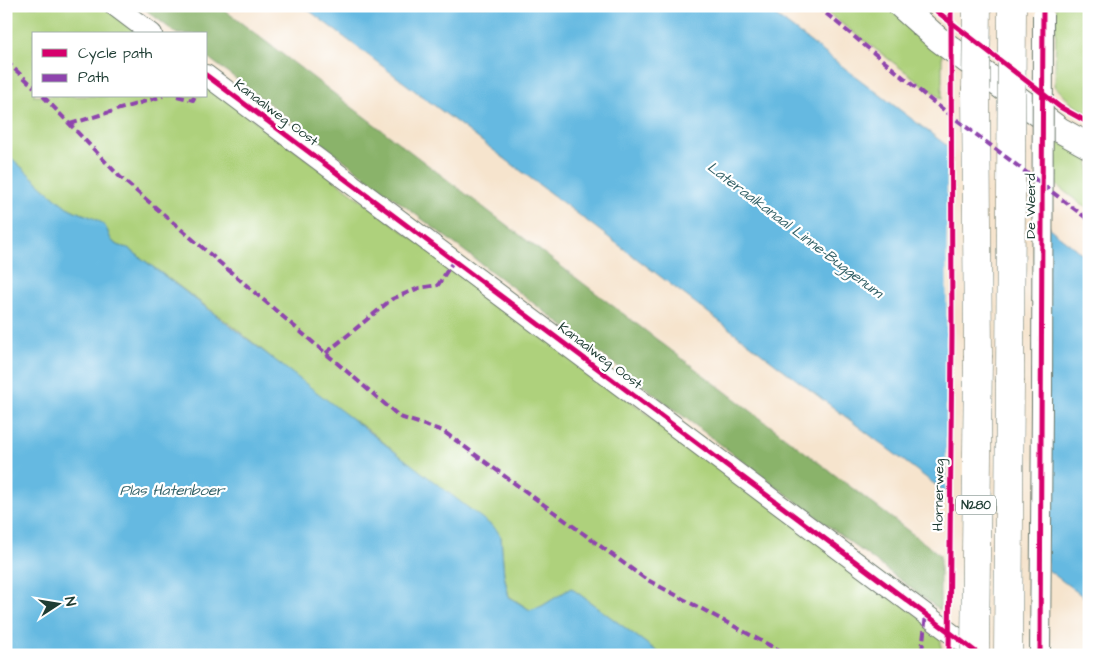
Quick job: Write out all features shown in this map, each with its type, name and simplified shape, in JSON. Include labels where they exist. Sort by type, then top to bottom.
[{"type":"highway","name":"N280","points":[[975,655],[978,355],[977,6]]},
{"type":"highway","name":"N280","points":[[1008,655],[1012,6]]},
{"type":"main road","points":[[901,6],[938,39],[1052,124],[1089,146]]},
{"type":"street","points":[[115,6],[149,32]]},
{"type":"street","name":"De Weerd","points":[[1040,655],[1043,11]]},
{"type":"street","name":"Kanaalweg Oost","points":[[208,76],[980,655]]},
{"type":"green space","points":[[6,6],[103,6],[136,32],[32,32],[32,98],[208,98],[208,85],[941,633],[941,655],[662,655],[571,588],[542,606],[530,610],[509,596],[504,575],[501,537],[367,429],[326,401],[235,328],[128,248],[115,243],[107,229],[99,221],[67,207],[6,153]]},
{"type":"green space","points":[[141,6],[219,6],[940,555],[940,610],[208,58],[208,32],[174,32]]},
{"type":"green space","points":[[818,6],[887,6],[942,50],[942,99]]},
{"type":"green space","points":[[1056,6],[1089,6],[1089,114],[1072,104],[1055,86]]},
{"type":"green space","points":[[1056,140],[1089,158],[1089,210],[1056,185]]},
{"type":"water","name":"Lateraalkanaal Linne-Buggenum","points":[[303,6],[763,6],[1037,214],[1054,232],[1089,259],[1089,601]]},
{"type":"water","name":"Plas Hatenboer","points":[[6,153],[67,207],[99,221],[107,229],[115,243],[128,248],[496,529],[501,537],[504,575],[509,597],[530,610],[542,606],[571,588],[662,655],[6,655]]},
{"type":"pier","points":[[947,143],[1038,212],[1047,573],[946,495]]},
{"type":"marked path","points":[[817,6],[932,101],[1089,220]]},
{"type":"marked path","points":[[6,61],[32,85]]},
{"type":"marked path","points":[[45,98],[120,177],[400,417],[443,431],[644,578],[782,652],[804,655]]},
{"type":"marked path","points":[[70,124],[156,98]]},
{"type":"marked path","points":[[185,98],[193,100],[194,98]]},
{"type":"marked path","points":[[326,353],[392,299],[419,288],[438,285],[454,260]]},
{"type":"marked path","points":[[911,653],[922,651],[926,614]]},
{"type":"marked path","points":[[896,655],[917,652]]},
{"type":"cycle path","points":[[930,6],[1060,107],[1089,123]]},
{"type":"cycle path","name":"Hornerweg","points":[[949,655],[952,335],[951,6]]},
{"type":"cycle path","points":[[1040,655],[1043,6]]},
{"type":"cycle path","points":[[208,76],[980,655]]}]
